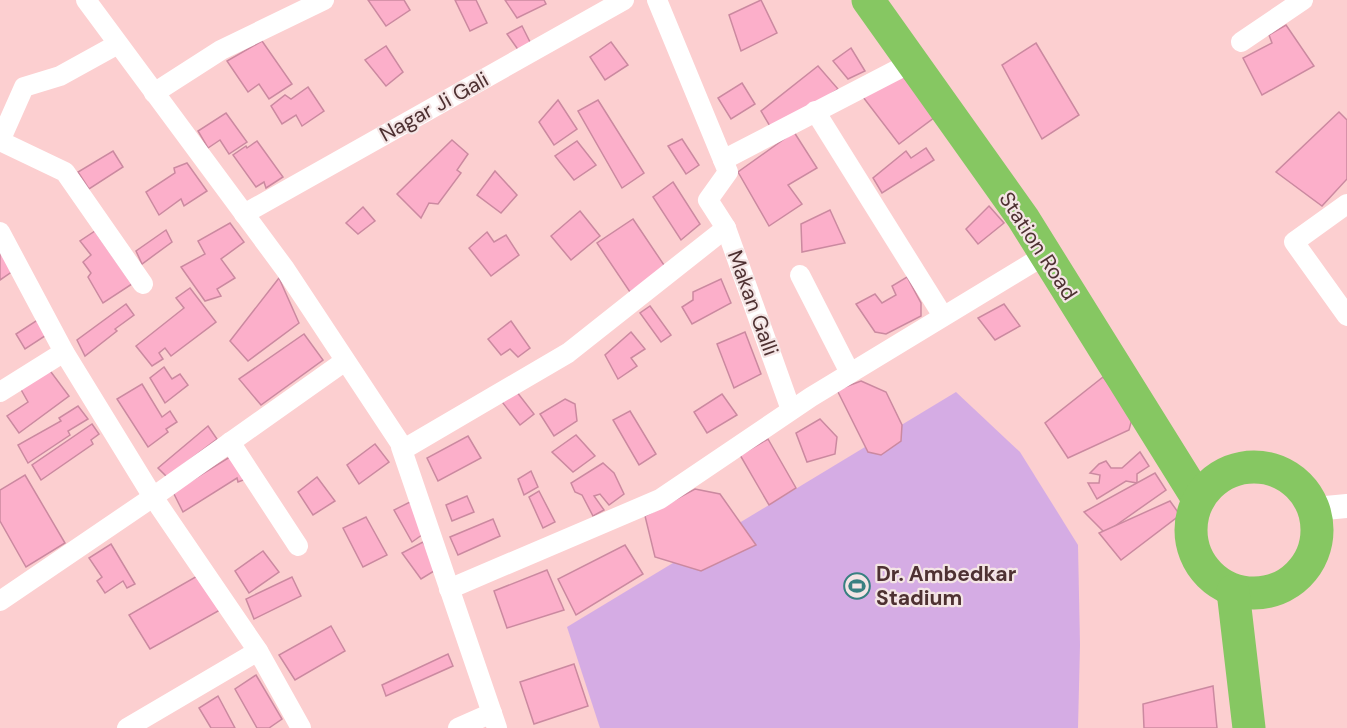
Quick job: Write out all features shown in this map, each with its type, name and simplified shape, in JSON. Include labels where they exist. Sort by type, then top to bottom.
[{"type":"highway","name":"Station Road","points":[[868,0],[1023,218],[1198,499]]},
{"type":"highway","points":[[1246,467],[1266,468],[1284,474],[1331,508],[1308,564],[1294,580],[1276,591],[1254,595],[1233,591],[1214,580],[1199,563],[1191,542],[1191,520],[1198,499],[1210,483],[1227,472],[1246,467]]},
{"type":"highway","points":[[1233,591],[1249,728]]},
{"type":"street","points":[[86,0],[285,269],[404,449]]},
{"type":"street","points":[[154,93],[221,50],[324,0]]},
{"type":"street","name":"Nagar Ji Gali","points":[[244,214],[624,0]]},
{"type":"street","points":[[657,0],[723,160],[912,62]]},
{"type":"street","points":[[1241,42],[1303,0]]},
{"type":"street","points":[[118,44],[60,76],[24,87],[0,141],[65,172],[143,284]]},
{"type":"street","points":[[815,111],[943,316]]},
{"type":"street","name":"Makan Galli","points":[[723,160],[728,172],[708,200],[726,228],[791,410]]},
{"type":"street","points":[[1347,204],[1294,242],[1347,316]]},
{"type":"street","points":[[458,728],[494,720],[401,447],[404,449],[568,353],[726,228]]},
{"type":"street","points":[[0,232],[64,352],[153,496],[258,651],[301,728]]},
{"type":"street","points":[[449,589],[660,499],[791,410],[1045,255]]},
{"type":"street","points":[[800,276],[850,373]]},
{"type":"street","points":[[0,392],[64,352]]},
{"type":"street","points":[[0,601],[345,361]]},
{"type":"street","points":[[230,442],[298,546]]},
{"type":"street","points":[[127,728],[258,651]]},
{"type":"shaded area","name":"Dr. Ambedkar Stadium","points":[[956,392],[1020,452],[1078,545],[1080,645],[1078,728],[600,728],[567,627]]},
{"type":"building","points":[[368,0],[404,0],[410,10],[386,26]]},
{"type":"building","points":[[455,0],[476,0],[487,23],[470,31]]},
{"type":"building","points":[[505,0],[544,0],[546,4],[517,18]]},
{"type":"building","points":[[761,0],[777,33],[741,51],[729,15]]},
{"type":"building","points":[[1286,25],[1314,66],[1262,95],[1243,58],[1272,43],[1269,35]]},
{"type":"building","points":[[522,26],[531,44],[519,51],[507,34]]},
{"type":"building","points":[[262,41],[292,84],[269,99],[259,84],[248,92],[227,61]]},
{"type":"building","points":[[611,42],[628,65],[605,80],[590,57]]},
{"type":"building","points":[[1036,43],[1079,115],[1042,139],[1002,65]]},
{"type":"building","points":[[386,46],[403,72],[386,86],[365,60]]},
{"type":"building","points":[[851,48],[865,71],[848,79],[833,61]]},
{"type":"building","points":[[818,66],[838,89],[774,133],[761,111]]},
{"type":"building","points":[[902,75],[935,117],[899,144],[863,97]]},
{"type":"building","points":[[742,83],[755,104],[731,119],[718,98]]},
{"type":"building","points":[[308,87],[324,111],[302,126],[296,115],[282,124],[271,106],[285,95],[291,99]]},
{"type":"building","points":[[558,100],[577,129],[554,145],[539,122]]},
{"type":"building","points":[[598,100],[644,173],[622,188],[578,111]]},
{"type":"building","points":[[1339,112],[1347,120],[1347,179],[1322,206],[1276,172]]},
{"type":"building","points":[[226,113],[247,142],[229,154],[220,140],[208,148],[198,131]]},
{"type":"building","points":[[794,132],[817,168],[788,185],[802,204],[769,226],[738,172]]},
{"type":"building","points":[[682,139],[699,165],[686,174],[668,146]]},
{"type":"building","points":[[452,140],[468,154],[457,170],[461,173],[438,204],[429,203],[421,218],[397,194]]},
{"type":"building","points":[[257,141],[283,177],[266,188],[264,182],[256,187],[233,155]]},
{"type":"building","points":[[577,141],[596,165],[574,180],[555,156]]},
{"type":"building","points":[[926,148],[934,160],[882,193],[873,178],[906,151],[911,158]]},
{"type":"building","points":[[113,151],[123,167],[89,189],[78,172]]},
{"type":"building","points":[[187,163],[207,191],[184,206],[181,199],[159,215],[146,192],[175,173],[174,168]]},
{"type":"building","points":[[495,171],[517,195],[501,213],[477,195]]},
{"type":"building","points":[[673,182],[700,224],[681,240],[653,197]]},
{"type":"building","points":[[989,206],[1004,223],[978,244],[966,229]]},
{"type":"building","points":[[363,207],[375,221],[358,234],[346,223]]},
{"type":"building","points":[[830,210],[845,243],[802,252],[801,224]]},
{"type":"building","points":[[580,211],[600,236],[571,260],[551,236]]},
{"type":"building","points":[[633,219],[666,268],[630,292],[597,243]]},
{"type":"building","points":[[230,223],[244,242],[221,259],[235,278],[217,289],[221,296],[205,301],[181,267],[205,254],[198,241]]},
{"type":"building","points":[[166,230],[172,242],[142,264],[136,251]]},
{"type":"building","points":[[95,231],[132,284],[103,303],[88,277],[91,273],[83,262],[91,255],[80,241]]},
{"type":"building","points":[[487,232],[494,242],[506,235],[519,255],[491,276],[469,248]]},
{"type":"building","points":[[0,252],[16,269],[0,280]]},
{"type":"building","points":[[907,277],[921,303],[921,316],[886,334],[875,332],[856,304],[875,294],[882,303],[896,295],[892,286]]},
{"type":"building","points":[[279,278],[299,323],[248,361],[230,341]]},
{"type":"building","points":[[721,279],[731,303],[692,324],[682,307],[693,300],[693,292]]},
{"type":"building","points":[[190,288],[216,322],[171,356],[165,348],[159,353],[163,359],[152,366],[136,346],[184,308],[176,298]]},
{"type":"building","points":[[126,304],[134,315],[85,356],[77,340]]},
{"type":"building","points":[[1004,304],[1020,326],[995,340],[978,318]]},
{"type":"building","points":[[650,306],[671,335],[661,342],[640,313]]},
{"type":"building","points":[[39,319],[48,334],[25,349],[16,334]]},
{"type":"building","points":[[511,321],[530,348],[518,357],[510,349],[501,355],[488,339]]},
{"type":"building","points":[[631,332],[645,349],[631,358],[637,366],[618,379],[605,355]]},
{"type":"building","points":[[745,332],[761,374],[734,388],[717,344]]},
{"type":"building","points":[[304,334],[323,360],[261,405],[239,379]]},
{"type":"building","points":[[164,367],[172,379],[180,374],[188,385],[165,403],[150,378]]},
{"type":"building","points":[[48,368],[69,396],[19,433],[7,416],[28,402],[19,386]]},
{"type":"building","points":[[1103,377],[1133,415],[1129,430],[1068,458],[1045,423]]},
{"type":"building","points":[[861,381],[886,392],[902,425],[901,441],[881,455],[868,452],[837,390]]},
{"type":"building","points":[[142,384],[162,417],[170,411],[177,422],[166,429],[168,432],[148,447],[117,399]]},
{"type":"building","points":[[513,387],[534,414],[520,425],[499,398]]},
{"type":"building","points":[[722,394],[737,415],[707,433],[694,412]]},
{"type":"building","points":[[565,399],[575,404],[577,421],[554,436],[540,414]]},
{"type":"building","points":[[78,406],[88,419],[68,431],[70,435],[28,463],[18,445],[61,421],[59,418]]},
{"type":"building","points":[[630,411],[656,454],[639,465],[613,420]]},
{"type":"building","points":[[820,419],[837,437],[835,454],[807,462],[796,433]]},
{"type":"building","points":[[92,424],[99,434],[91,440],[93,444],[41,480],[32,465]]},
{"type":"building","points":[[208,426],[217,439],[167,477],[158,468]]},
{"type":"building","points":[[576,435],[595,456],[573,472],[552,452]]},
{"type":"building","points":[[468,436],[481,458],[438,481],[427,458]]},
{"type":"building","points":[[768,439],[796,488],[769,505],[740,455]]},
{"type":"building","points":[[375,444],[389,462],[359,484],[347,465]]},
{"type":"building","points":[[1140,452],[1149,466],[1137,474],[1137,483],[1126,481],[1097,499],[1088,483],[1099,483],[1100,475],[1090,473],[1106,461],[1111,468],[1122,468]]},
{"type":"building","points":[[233,455],[249,478],[238,482],[237,478],[183,512],[173,492]]},
{"type":"building","points":[[603,463],[614,473],[624,494],[609,505],[600,494],[594,496],[604,510],[593,516],[582,495],[575,492],[571,483]]},
{"type":"building","points":[[531,471],[538,487],[524,495],[518,479]]},
{"type":"building","points":[[1155,473],[1166,490],[1105,533],[1084,512]]},
{"type":"building","points":[[25,475],[65,543],[26,567],[0,521],[0,490]]},
{"type":"building","points":[[317,477],[335,501],[313,515],[298,492]]},
{"type":"building","points":[[695,489],[720,494],[756,545],[701,571],[655,557],[645,516]]},
{"type":"building","points":[[539,491],[555,522],[543,528],[529,497]]},
{"type":"building","points":[[467,496],[474,512],[452,521],[446,505]]},
{"type":"building","points":[[1170,501],[1180,515],[1121,560],[1099,533]]},
{"type":"building","points":[[410,502],[426,532],[412,542],[394,510]]},
{"type":"building","points":[[366,517],[387,555],[363,567],[343,528]]},
{"type":"building","points":[[493,519],[500,536],[458,555],[450,537]]},
{"type":"building","points":[[423,542],[439,568],[421,579],[402,553]]},
{"type":"building","points":[[111,544],[135,584],[127,588],[123,581],[105,593],[97,581],[102,577],[89,558]]},
{"type":"building","points":[[625,545],[643,574],[576,615],[558,579]]},
{"type":"building","points":[[263,551],[279,572],[249,593],[235,571]]},
{"type":"building","points":[[547,570],[564,610],[507,628],[494,591]]},
{"type":"building","points":[[199,575],[220,610],[150,649],[129,615]]},
{"type":"building","points":[[292,577],[301,596],[254,619],[246,599]]},
{"type":"building","points":[[331,626],[345,651],[295,680],[279,655]]},
{"type":"building","points":[[448,654],[453,666],[386,696],[382,685]]},
{"type":"building","points":[[574,664],[588,706],[534,724],[520,682]]},
{"type":"building","points":[[256,675],[282,719],[269,728],[257,728],[235,689]]},
{"type":"building","points":[[1213,686],[1217,728],[1144,728],[1143,704]]},
{"type":"building","points":[[218,696],[235,728],[211,728],[199,708]]},
{"type":"place","name":"Dr. Ambedkar Stadium","points":[[857,586]]}]
